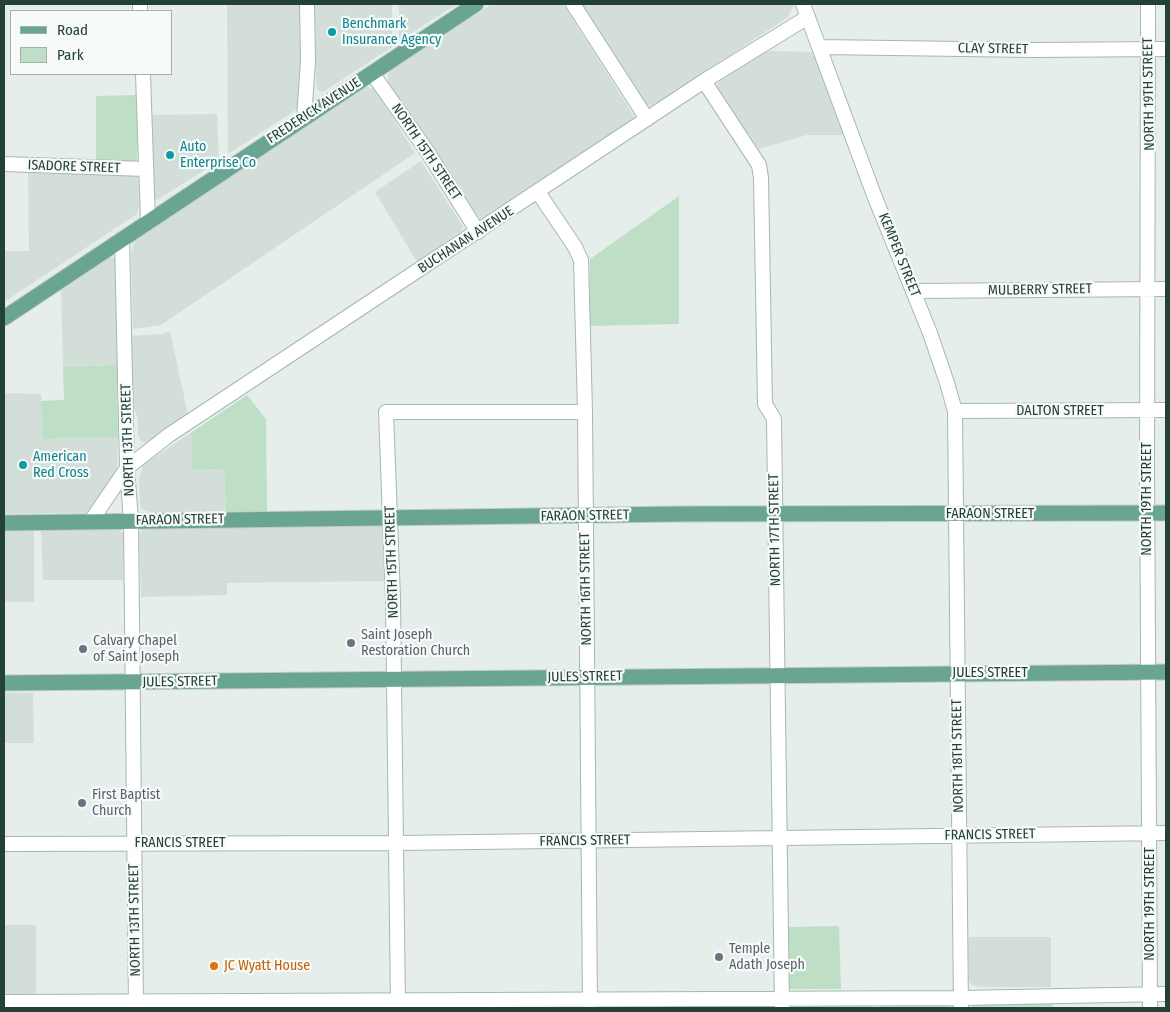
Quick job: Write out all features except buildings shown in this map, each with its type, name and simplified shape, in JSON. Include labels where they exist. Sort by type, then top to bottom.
[{"type":"main road","name":"FREDERICK AVENUE","points":[[4,318],[476,4]]},
{"type":"main road","name":"FARAON STREET","points":[[4,522],[391,517],[1166,512]]},
{"type":"main road","name":"JULES STREET","points":[[4,683],[1166,672]]},
{"type":"street","points":[[304,119],[308,62],[307,4]]},
{"type":"street","points":[[573,4],[647,119]]},
{"type":"street","name":"KEMPER STREET","points":[[803,4],[874,195],[914,291],[947,383],[955,411],[955,514]]},
{"type":"street","name":"NORTH 19TH STREET","points":[[1148,4],[1147,513],[1150,1001]]},
{"type":"street","name":"BUCHANAN AVENUE","points":[[91,521],[127,468],[169,435],[704,81],[808,17]]},
{"type":"street","name":"CLAY STREET","points":[[820,47],[1033,50],[1166,49]]},
{"type":"street","name":"NORTH 15TH STREET","points":[[372,73],[427,151],[478,232]]},
{"type":"street","points":[[143,75],[148,222]]},
{"type":"street","name":"NORTH 17TH STREET","points":[[704,81],[759,165],[761,178],[765,404],[774,419],[778,675],[778,838],[782,1003]]},
{"type":"street","name":"ISADORE STREET","points":[[4,164],[145,169]]},
{"type":"street","name":"NORTH 16TH STREET","points":[[538,192],[575,247],[581,260],[585,412],[590,1003]]},
{"type":"street","name":"NORTH 13TH STREET","points":[[122,238],[127,468],[131,521],[136,1005]]},
{"type":"street","name":"MULBERRY STREET","points":[[914,291],[1166,289]]},
{"type":"street","name":"DALTON STREET","points":[[955,411],[1166,410]]},
{"type":"street","name":"NORTH 15TH STREET","points":[[398,1005],[395,680],[386,412],[585,412]]},
{"type":"street","name":"NORTH 18TH STREET","points":[[955,514],[961,1003]]},
{"type":"street","name":"FRANCIS STREET","points":[[4,844],[398,843],[1166,833]]},
{"type":"street","points":[[4,1002],[136,1005],[961,1003],[1150,1001],[1166,994]]},
{"type":"shaded area","points":[[227,4],[299,4],[301,102],[298,109],[228,154]]},
{"type":"shaded area","points":[[315,4],[392,4],[392,47],[323,92],[318,91],[316,86]]},
{"type":"shaded area","points":[[399,4],[457,4],[399,41]]},
{"type":"shaded area","points":[[492,4],[563,4],[634,116],[632,121],[481,218],[475,216],[388,82],[388,75],[390,69]]},
{"type":"shaded area","points":[[581,4],[793,4],[793,7],[788,17],[655,105],[650,106],[645,104]]},
{"type":"shaded area","points":[[770,51],[811,52],[816,55],[847,135],[807,135],[759,149],[718,90],[717,84],[720,79],[761,53]]},
{"type":"shaded area","points":[[365,86],[375,89],[415,153],[161,325],[133,329],[131,253],[136,237]]},
{"type":"shaded area","points":[[217,114],[219,161],[157,200],[152,197],[149,115]]},
{"type":"shaded area","points":[[421,161],[463,226],[461,231],[417,262],[375,192]]},
{"type":"shaded area","points":[[28,169],[138,173],[139,207],[137,214],[4,302],[4,251],[29,251]]},
{"type":"shaded area","points":[[111,257],[116,259],[117,264],[117,365],[63,367],[61,288],[105,258]]},
{"type":"shaded area","points":[[170,331],[188,415],[147,443],[141,441],[138,435],[138,418],[132,404],[132,336],[162,334]]},
{"type":"shaded area","points":[[4,393],[41,394],[43,439],[118,437],[117,469],[91,510],[86,513],[4,514]]},
{"type":"shaded area","points":[[192,432],[192,470],[224,469],[226,512],[149,512],[143,510],[140,507],[139,479],[143,465]]},
{"type":"shaded area","points":[[381,526],[385,530],[385,581],[227,583],[227,595],[141,597],[139,533],[145,528]]},
{"type":"shaded area","points":[[119,529],[124,535],[123,580],[43,580],[41,530]]},
{"type":"shaded area","points":[[4,530],[34,530],[34,602],[4,602]]},
{"type":"shaded area","points":[[4,693],[33,693],[34,743],[4,743]]},
{"type":"shaded area","points":[[4,925],[36,925],[36,995],[4,995]]},
{"type":"shaded area","points":[[968,937],[1051,937],[1051,987],[979,987],[972,985],[969,981]]},
{"type":"green space","points":[[137,95],[137,160],[134,163],[96,162],[96,96]]},
{"type":"green space","points":[[679,196],[679,324],[590,326],[590,259]]},
{"type":"green space","points":[[117,365],[118,437],[43,439],[41,401],[64,400],[63,367]]},
{"type":"green space","points":[[247,395],[266,419],[267,511],[226,512],[224,469],[192,470],[192,432]]},
{"type":"green space","points":[[839,926],[841,989],[790,989],[787,985],[787,927]]},
{"type":"green space","points":[[976,1003],[1052,1003],[1053,1008],[969,1008]]},
{"type":"green space","points":[[795,1004],[873,1005],[873,1008],[788,1008]]},
{"type":"green space","points":[[880,1005],[948,1005],[952,1008],[880,1008]]},
{"type":"place","name":"Benchmark Insurance Agency","points":[[332,32]]},
{"type":"place","name":"Auto Enterprise Co","points":[[170,155]]},
{"type":"place","name":"American Red Cross","points":[[23,465]]},
{"type":"place","name":"Saint Joseph Restoration Church","points":[[351,643]]},
{"type":"place","name":"Calvary Chapel of Saint Joseph","points":[[83,649]]},
{"type":"place","name":"First Baptist Church","points":[[82,803]]},
{"type":"place","name":"Temple Adath Joseph","points":[[719,957]]},
{"type":"place","name":"JC Wyatt House","points":[[214,966]]}]
